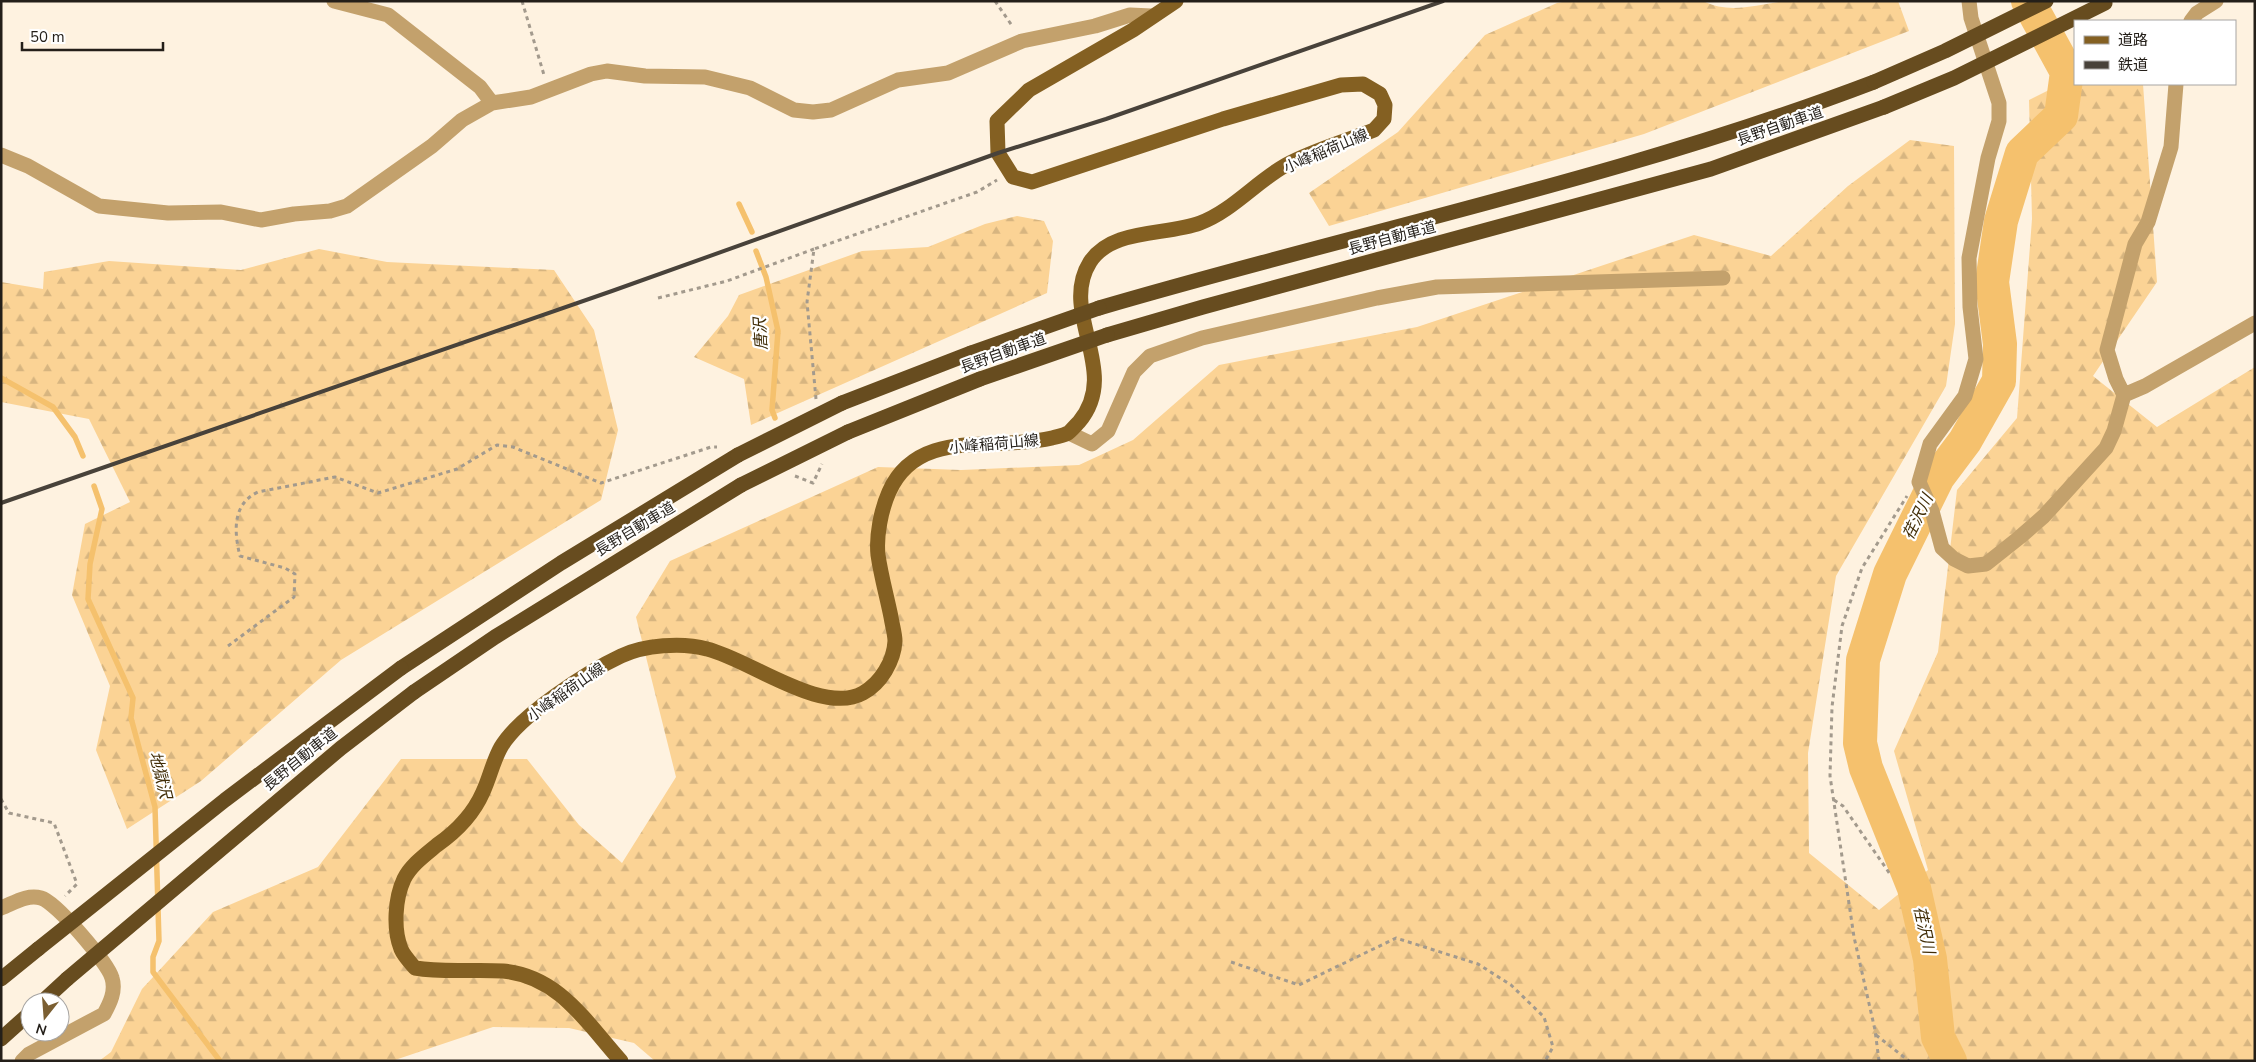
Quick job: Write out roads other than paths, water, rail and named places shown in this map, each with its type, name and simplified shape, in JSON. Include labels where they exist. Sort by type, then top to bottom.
[{"type":"highway","name":"長野自動車道","points":[[1,979],[217,806],[401,668],[538,578],[738,455],[842,403],[971,352],[1099,308],[1204,277],[1612,169],[1790,114],[1874,82],[1945,51],[2046,1]]},
{"type":"highway","name":"長野自動車道","points":[[53,992],[340,748],[414,692],[495,637],[741,485],[848,432],[980,379],[1107,335],[1711,168],[1884,107],[1971,70],[2107,2]]},
{"type":"highway","points":[[1,1040],[20,1022]]},
{"type":"main road","points":[[1151,16],[1176,1]]},
{"type":"main road","name":"小峰稲荷山線","points":[[621,1061],[561,992],[531,976],[503,971],[435,972],[415,968],[402,952],[396,932],[398,896],[405,877],[419,859],[456,832],[472,813],[502,747],[521,724],[586,675],[625,654],[665,646],[704,648],[737,660],[812,694],[836,699],[860,696],[878,682],[889,664],[895,641],[878,551],[882,516],[889,491],[904,469],[920,457],[947,446],[1034,442],[1069,433],[1085,414],[1094,395],[1096,376],[1080,298],[1082,281],[1089,264],[1100,250],[1116,241],[1199,223],[1227,208],[1286,165],[1374,130],[1384,119],[1385,105],[1380,94],[1363,84],[1340,85],[1222,120],[1032,182],[1013,177],[998,153],[998,121],[1029,90],[1133,30],[1151,16]]},
{"type":"street","points":[[334,1],[388,15],[480,87],[492,103]]},
{"type":"street","points":[[1970,1],[1971,18],[1999,103],[1999,120],[1988,158],[1969,258],[1970,307],[1976,359],[1965,396],[1930,444],[1921,485],[1932,511],[1942,548],[1954,559],[1968,566],[1986,564],[2044,516],[2106,448],[2114,431],[2124,395],[2116,379],[2107,350],[2135,244],[2148,222],[2171,147],[2176,85]]},
{"type":"street","points":[[2191,20],[2196,13],[2216,1]]},
{"type":"street","points":[[1,155],[28,166],[99,206],[168,213],[221,212],[261,220],[294,214],[330,211],[347,206],[432,146],[462,120],[492,103],[531,97],[591,74],[608,71],[645,76],[705,77],[750,88],[794,110],[813,112],[830,110],[898,80],[948,73],[1022,42],[1095,26],[1130,15],[1151,16]]},
{"type":"street","points":[[1069,433],[1092,444],[1108,431],[1134,372],[1150,356],[1202,338],[1376,298],[1438,287],[1723,278]]},
{"type":"street","points":[[2124,395],[2146,386],[2255,323]]},
{"type":"street","points":[[1,908],[29,896],[42,898],[56,906],[106,966],[114,987],[111,1002],[104,1014],[29,1054],[22,1061]]},
{"type":"waterway","name":"荏沢川","points":[[1950,1061],[1938,1037],[1930,959],[1914,888],[1866,768],[1860,743],[1863,660],[1890,574],[1938,477],[1965,441],[1999,381],[2000,344],[1992,282],[2001,221],[2022,153],[2061,116],[2067,72],[2028,1]]},
{"type":"waterway","points":[[739,204],[752,232]]},
{"type":"waterway","name":"唐沢","points":[[756,251],[766,277],[778,331],[772,410],[775,418]]},
{"type":"waterway","name":"地獄沢","points":[[1,378],[53,407],[75,437],[83,456]]},
{"type":"waterway","name":"地獄沢","points":[[94,486],[102,509],[90,564],[88,599],[133,698],[131,718],[155,807],[159,941],[153,957],[153,972],[220,1061]]},
{"type":"railway","points":[[1,503],[612,291],[998,153],[1106,119],[1443,1]]}]
